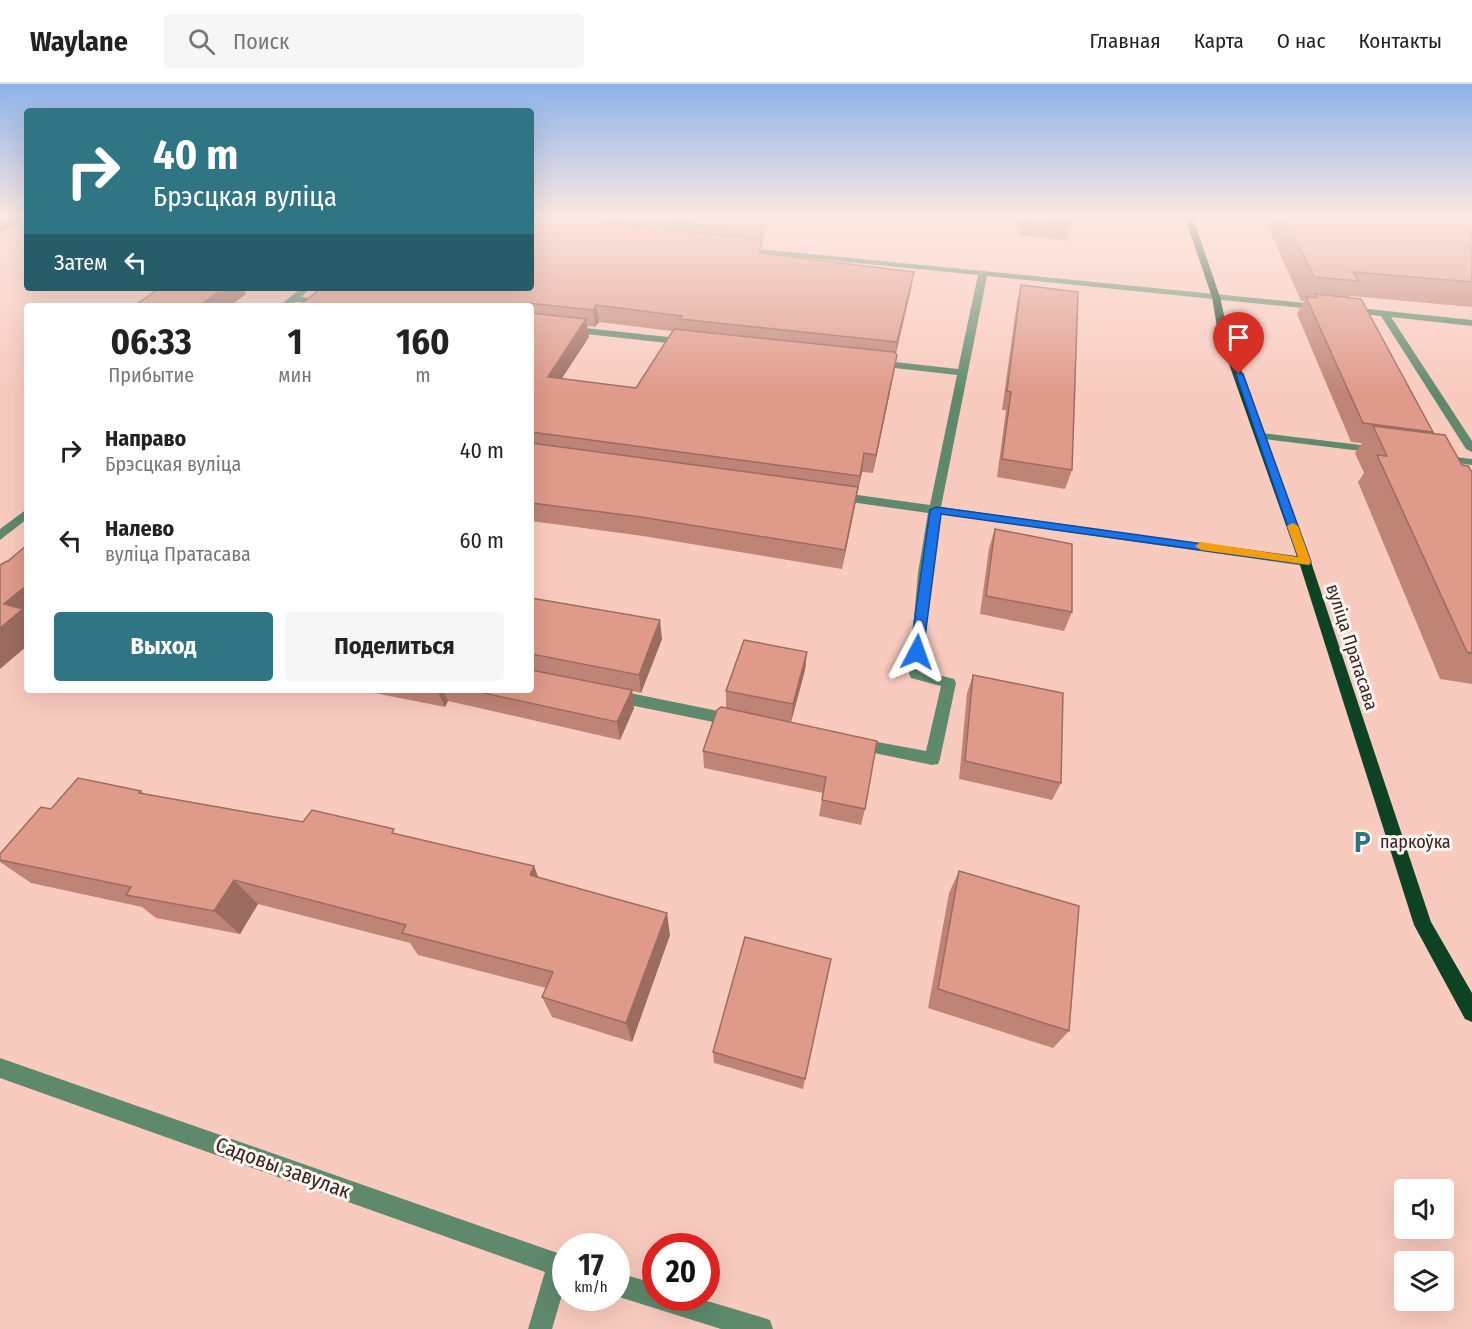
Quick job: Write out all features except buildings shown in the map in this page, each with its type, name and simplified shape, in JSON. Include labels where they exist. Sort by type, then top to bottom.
[{"type":"main road","name":"вуліца Пратасава","points":[[1209,276],[1216,297],[1223,333],[1305,562],[1423,925],[1472,1012]]},
{"type":"street","points":[[840,741],[932,759],[949,683],[916,674],[918,630],[936,510],[982,276]]},
{"type":"street","points":[[1013,276],[1472,323]]},
{"type":"street","points":[[288,303],[303,291]]},
{"type":"street","points":[[293,299],[328,303]]},
{"type":"street","points":[[1384,314],[1472,449]]},
{"type":"street","points":[[534,325],[694,343]]},
{"type":"street","points":[[870,363],[963,373]]},
{"type":"street","points":[[1261,436],[1389,452]]},
{"type":"street","points":[[1425,456],[1472,462]]},
{"type":"street","points":[[820,494],[1305,562]]},
{"type":"street","points":[[0,536],[24,516]]},
{"type":"street","points":[[600,693],[748,723]]},
{"type":"street","name":"Садовы завулак","points":[[0,1068],[552,1263]]},
{"type":"street","points":[[540,1329],[552,1295]]},
{"type":"street","points":[[702,1311],[761,1329]]},
{"type":"slow traffic","points":[[1201,546],[1305,562],[1293,526]]},
{"type":"place","name":"паркоўка","points":[[1362,842]]},
{"type":"route","points":[[917,652],[918,630],[936,510],[1305,562],[1239,374]]}]
